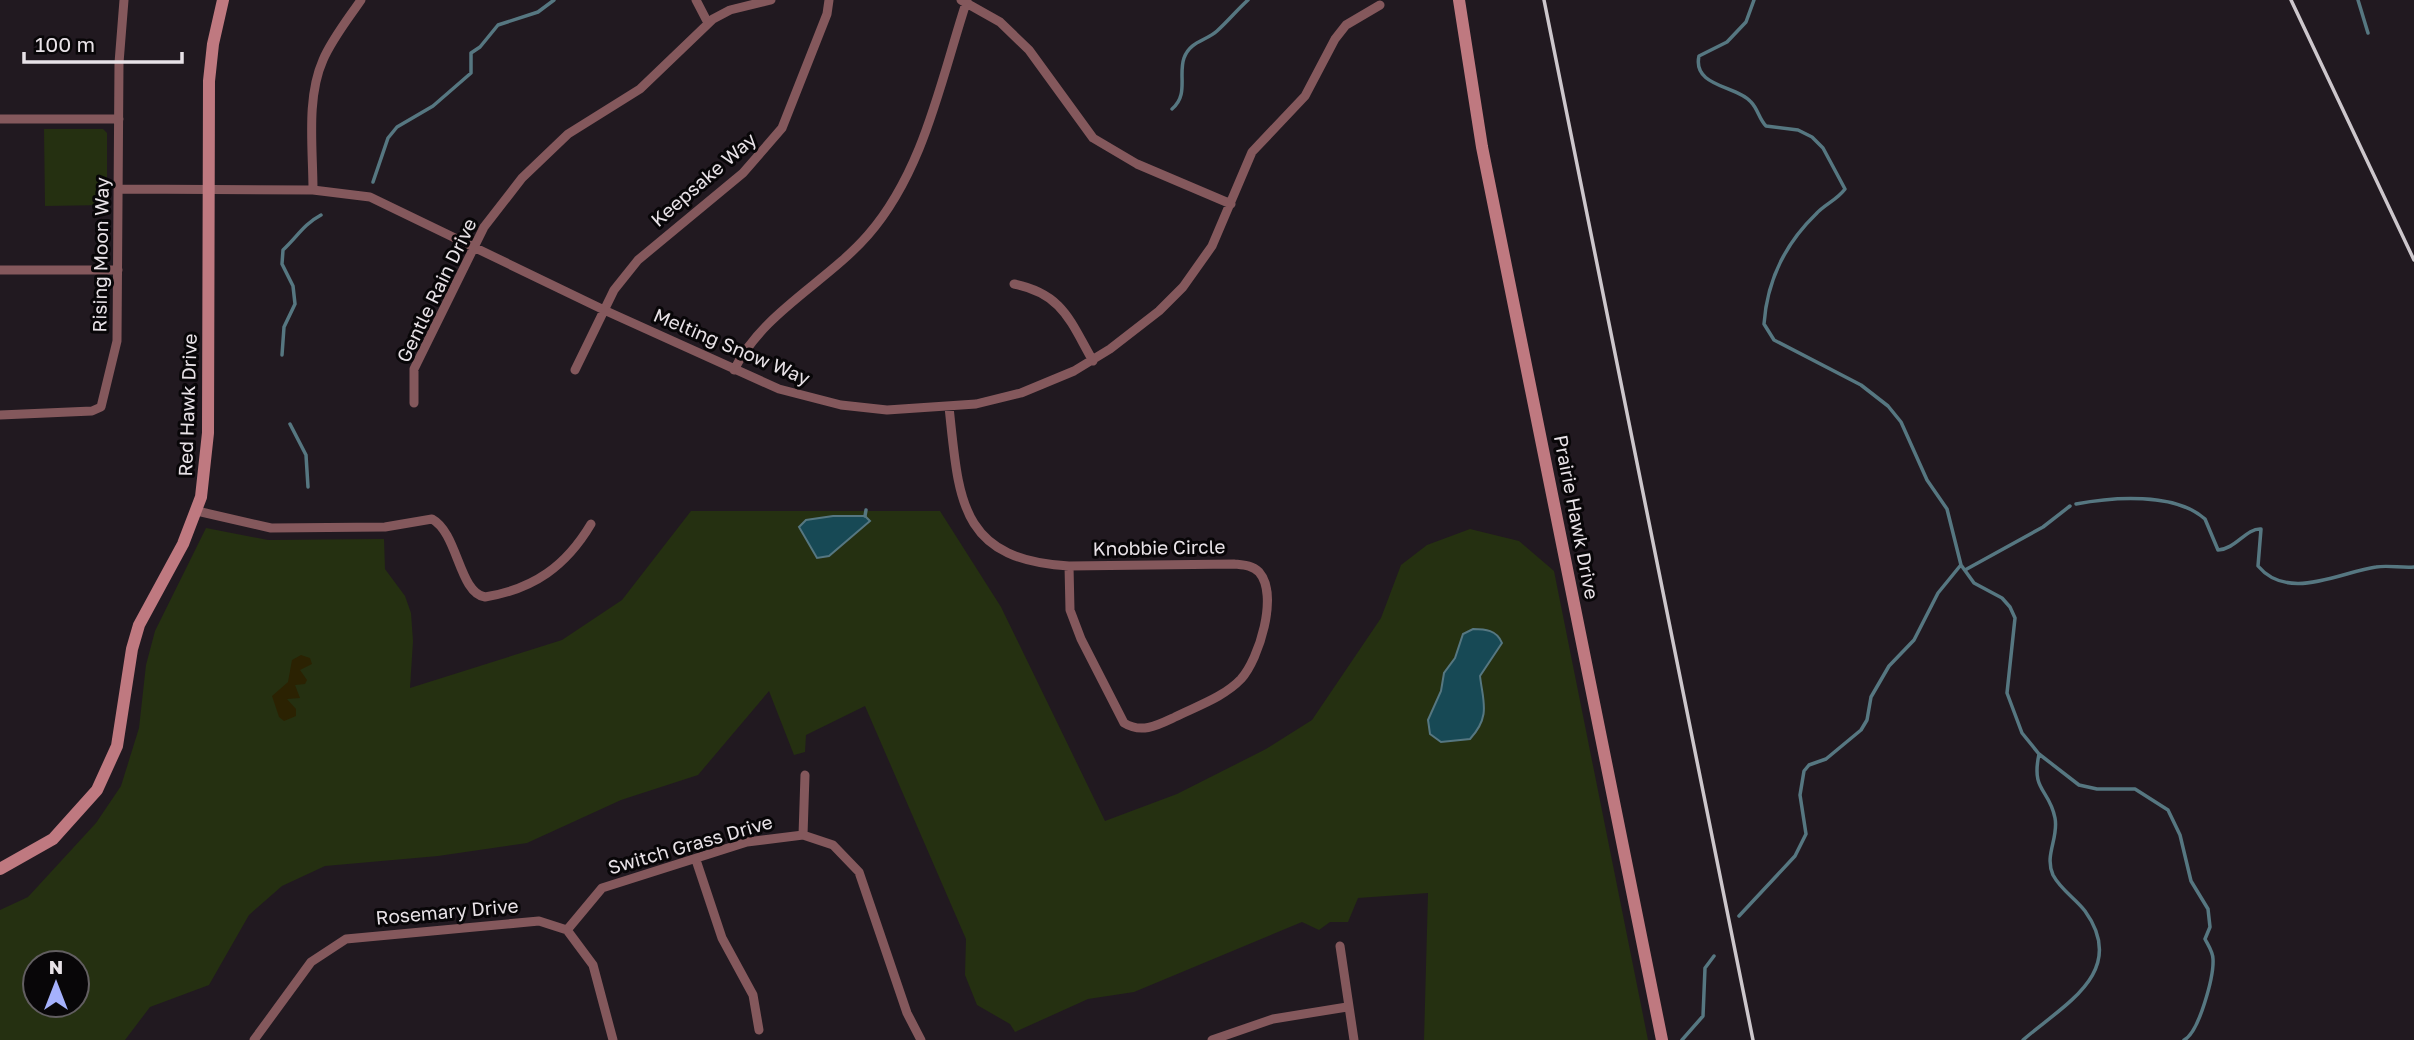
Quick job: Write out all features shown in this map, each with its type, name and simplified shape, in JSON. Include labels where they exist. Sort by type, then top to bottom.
[{"type":"street","name":"Rising Moon Way","points":[[0,415],[72,414],[101,407],[117,341],[119,119],[124,0]]},
{"type":"street","name":"Red Hawk Drive","points":[[0,869],[53,839],[97,790],[117,746],[130,658],[139,625],[183,544],[197,511],[204,481],[208,433],[210,73],[223,0]]},
{"type":"street","points":[[313,190],[314,103],[318,73],[328,49],[361,0]]},
{"type":"street","points":[[696,0],[708,23]]},
{"type":"street","name":"Gentle Rain Drive","points":[[414,403],[414,369],[474,246],[501,203],[541,157],[568,134],[640,89],[708,23],[730,10],[771,0]]},
{"type":"street","name":"Keepsake Way","points":[[575,370],[604,310],[638,260],[743,173],[782,128],[824,24],[829,0]]},
{"type":"street","name":"Prairie Hawk Drive","points":[[1459,0],[1482,147],[1662,1040]]},
{"type":"street","points":[[734,370],[746,345],[758,331],[827,276],[882,218],[917,152],[965,1],[1000,22],[1029,50],[1093,138],[1137,164],[1231,204]]},
{"type":"street","name":"Melting Snow Way","points":[[120,189],[313,190],[346,192],[382,201],[604,310],[779,389],[842,405],[887,410],[949,407],[1021,393],[1093,361],[1159,312],[1183,287],[1212,246],[1252,152],[1305,96],[1335,39],[1346,25],[1380,5]]},
{"type":"street","points":[[0,119],[119,119]]},
{"type":"street","points":[[0,270],[118,270]]},
{"type":"street","points":[[1014,284],[1033,288],[1059,303],[1093,361]]},
{"type":"street","points":[[949,407],[957,486],[972,524],[1003,552],[1040,565],[1069,566]]},
{"type":"street","points":[[197,511],[271,528],[385,527],[432,519],[444,529],[472,589],[485,597],[527,585],[548,575],[565,561],[591,524]]},
{"type":"street","name":"Knobbie Circle","points":[[1069,566],[1252,566],[1263,579],[1265,587],[1265,624],[1256,655],[1239,681],[1225,691],[1151,727],[1133,728],[1117,713],[1070,610],[1069,566]]},
{"type":"street","points":[[803,835],[805,775]]},
{"type":"street","name":"Switch Grass Drive","points":[[567,930],[602,888],[747,842],[803,835],[833,845],[859,872],[906,1013],[921,1040]]},
{"type":"street","points":[[696,860],[722,938],[753,995],[760,1030]]},
{"type":"street","name":"Rosemary Drive","points":[[254,1040],[311,962],[346,939],[539,921],[567,930]]},
{"type":"street","points":[[567,930],[593,965],[613,1040]]},
{"type":"street","points":[[1340,946],[1354,1040]]},
{"type":"street","points":[[1212,1040],[1273,1019],[1347,1007]]},
{"type":"green space","points":[[44,129],[103,129],[107,133],[107,205],[45,206]]},
{"type":"green space","points":[[691,511],[940,511],[1001,607],[1105,821],[1177,794],[1266,749],[1312,720],[1381,618],[1401,565],[1427,545],[1470,529],[1519,541],[1554,571],[1648,1040],[1424,1040],[1428,893],[1358,898],[1348,922],[1330,922],[1319,930],[1302,922],[1134,992],[1088,999],[1015,1032],[1010,1024],[977,1005],[965,975],[966,939],[865,706],[806,735],[805,752],[794,755],[769,691],[698,775],[621,800],[527,843],[438,856],[325,866],[282,886],[249,915],[209,985],[150,1007],[125,1040],[0,1040],[0,910],[28,897],[96,823],[121,786],[139,728],[146,665],[155,631],[206,528],[268,540],[384,539],[385,569],[405,596],[411,613],[413,641],[410,688],[562,640],[622,600]]},
{"type":"sand","points":[[301,655],[310,658],[312,664],[300,670],[307,680],[305,684],[295,685],[300,698],[287,699],[296,709],[296,716],[284,721],[279,717],[272,696],[288,682],[292,660]]},
{"type":"water","points":[[833,516],[865,516],[870,521],[829,556],[817,558],[799,527],[806,520]]},
{"type":"water","points":[[1473,629],[1494,633],[1502,643],[1480,676],[1484,701],[1483,716],[1477,731],[1470,739],[1441,742],[1430,734],[1428,720],[1441,691],[1444,673],[1455,658],[1463,634]]},
{"type":"waterway","points":[[373,182],[388,138],[397,127],[433,106],[471,73],[471,53],[480,47],[498,25],[538,12],[554,0]]},
{"type":"waterway","points":[[1172,109],[1182,91],[1182,64],[1187,52],[1217,31],[1248,0]]},
{"type":"waterway","points":[[1754,0],[1746,22],[1727,42],[1699,56],[1702,74],[1718,85],[1745,97],[1766,126],[1798,130],[1812,137],[1823,148],[1845,189],[1805,226],[1787,251],[1769,293],[1764,324],[1774,340],[1861,385],[1888,406],[1901,422],[1927,480],[1947,509],[1961,565],[1974,583],[2002,598],[2015,618],[2007,693],[2022,733],[2039,754],[2079,785],[2097,789],[2135,789],[2168,810],[2180,835],[2191,881],[2208,909],[2210,927],[2205,939],[2213,959],[2200,1016],[2190,1035],[2184,1040]]},
{"type":"waterway","points":[[2358,0],[2368,33]]},
{"type":"waterway","points":[[282,355],[284,327],[295,304],[293,286],[282,264],[283,250],[321,215]]},
{"type":"waterway","points":[[290,424],[306,455],[308,487]]},
{"type":"waterway","points":[[2076,504],[2125,499],[2177,504],[2205,519],[2218,550],[2230,546],[2250,532],[2261,529],[2258,566],[2270,577],[2284,582],[2315,582],[2381,566],[2414,567]]},
{"type":"waterway","points":[[1965,570],[2043,527],[2070,506]]},
{"type":"waterway","points":[[865,516],[866,510]]},
{"type":"waterway","points":[[1739,916],[1795,856],[1806,834],[1800,795],[1804,771],[1809,765],[1826,759],[1861,730],[1867,720],[1871,697],[1889,666],[1914,640],[1938,593],[1960,566]]},
{"type":"waterway","points":[[2023,1040],[2072,1000],[2095,969],[2100,952],[2097,933],[2085,911],[2053,875],[2050,860],[2056,825],[2052,808],[2037,776],[2039,754]]},
{"type":"waterway","points":[[1682,1040],[1703,1016],[1705,968],[1714,956]]},
{"type":"railway","points":[[1544,0],[1753,1040]]},
{"type":"railway","points":[[2291,0],[2414,260]]}]
